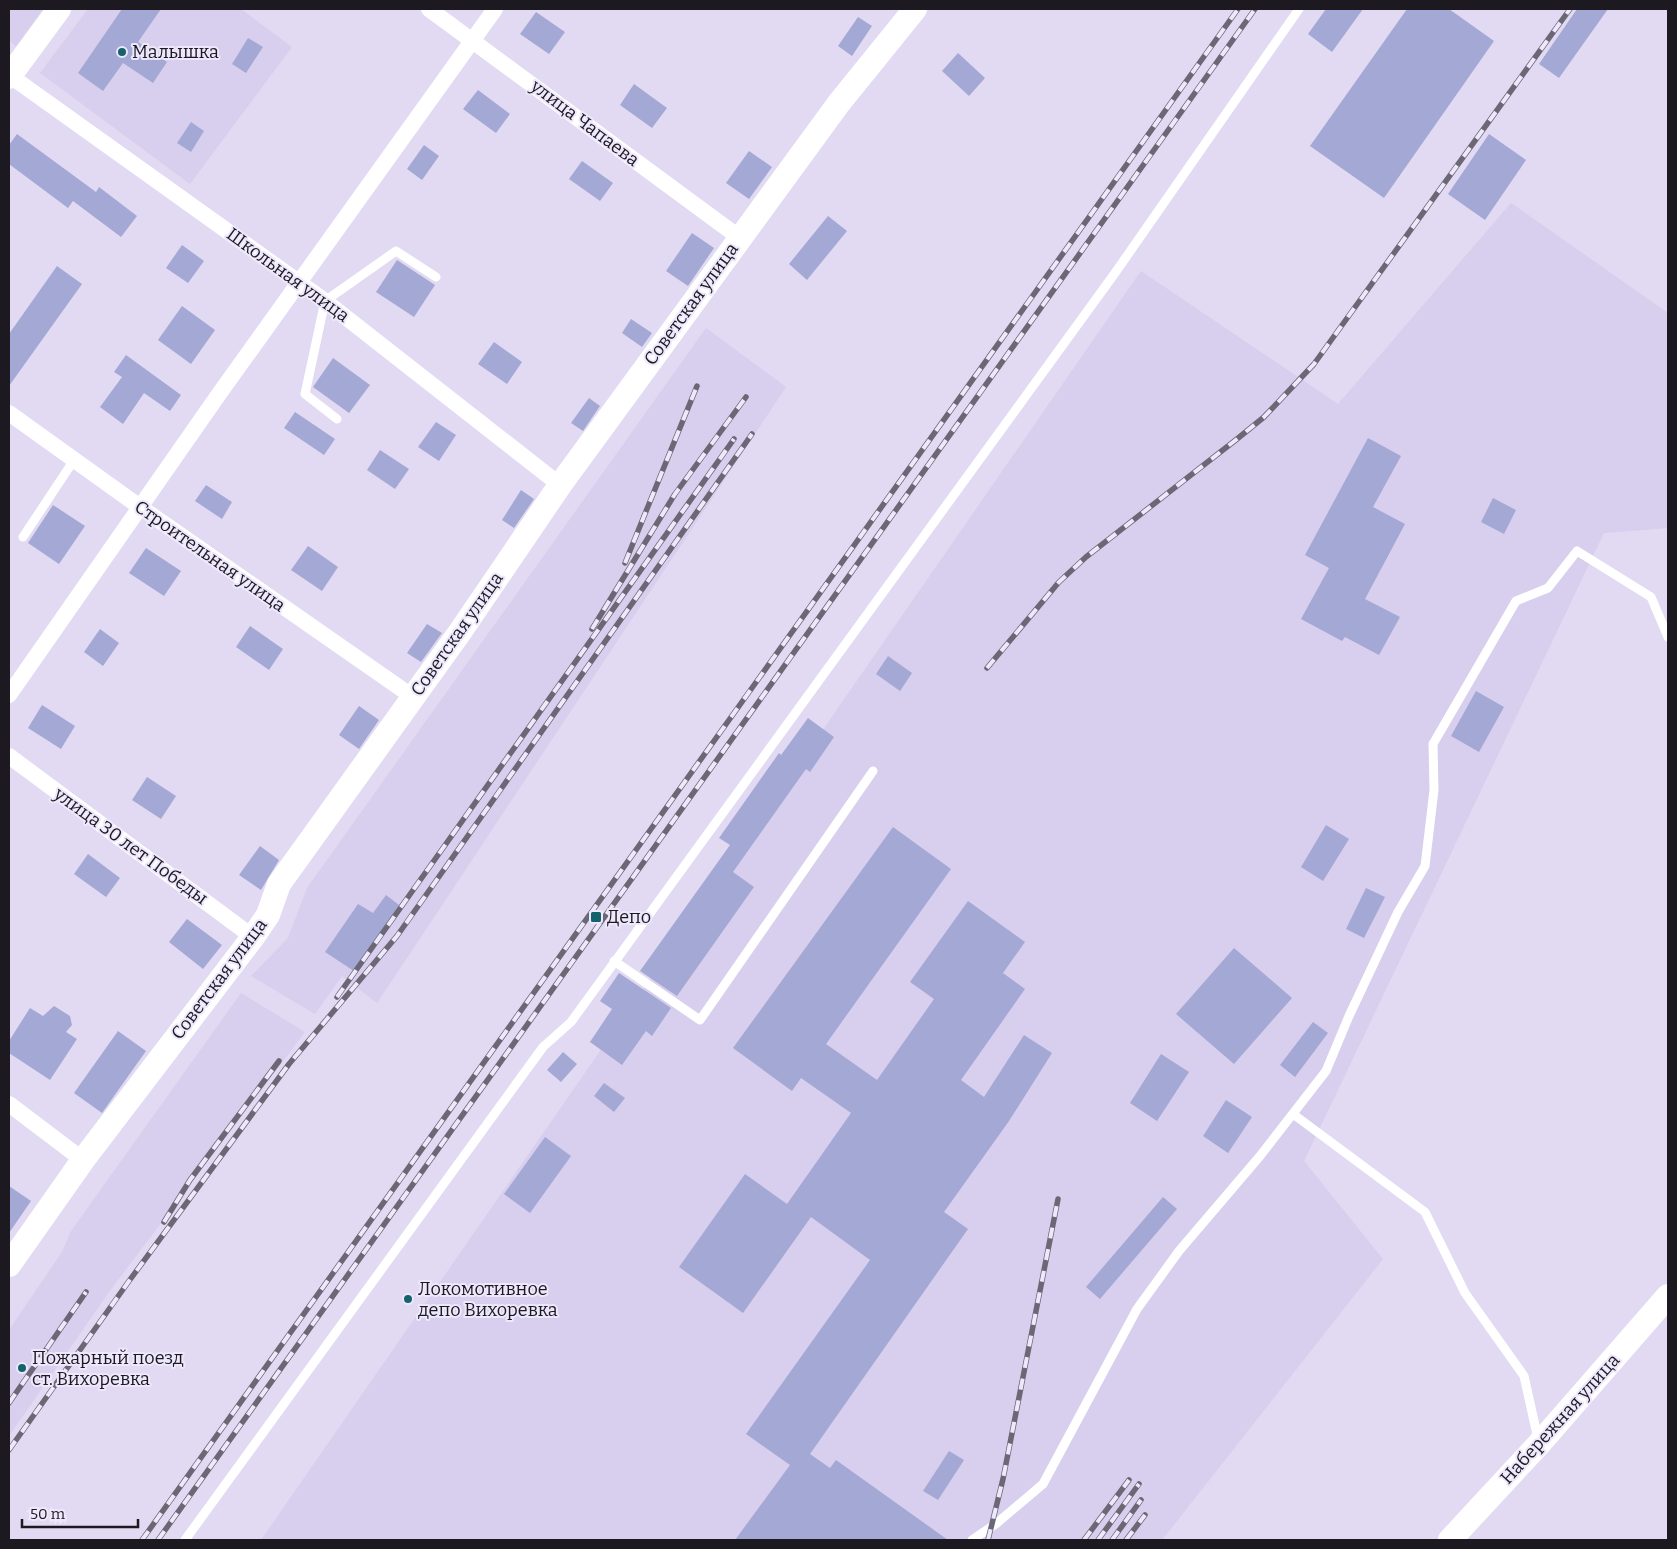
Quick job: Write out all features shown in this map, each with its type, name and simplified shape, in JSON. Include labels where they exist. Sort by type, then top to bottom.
[{"type":"street","points":[[9,76],[59,9]]},
{"type":"street","name":"улица Чапаева","points":[[430,9],[740,238]]},
{"type":"street","points":[[9,695],[299,282],[495,9]]},
{"type":"street","name":"Советская улица","points":[[9,1265],[83,1160],[253,937],[268,914],[279,884],[414,697],[560,485],[839,103],[910,10]]},
{"type":"street","name":"Школьная улица","points":[[9,76],[325,301],[560,485]]},
{"type":"street","name":"Строительная улица","points":[[9,412],[140,507],[414,697]]},
{"type":"street","name":"улица 30 лет Победы","points":[[9,756],[253,937]]},
{"type":"street","points":[[9,1104],[83,1160]]},
{"type":"street","name":"Набережная улица","points":[[1450,1540],[1539,1444],[1668,1296]]},
{"type":"lane","points":[[185,1540],[543,1047],[571,1022],[1109,281],[1299,9]]},
{"type":"lane","points":[[337,418],[304,394],[325,301],[396,251],[436,276]]},
{"type":"lane","points":[[23,537],[74,460]]},
{"type":"lane","points":[[972,1540],[997,1523],[1043,1484],[1137,1309],[1178,1251],[1260,1156],[1326,1071],[1349,1016],[1398,912],[1425,866],[1434,790],[1433,744],[1516,601],[1548,588],[1577,551],[1652,597],[1668,637]]},
{"type":"lane","points":[[614,961],[700,1020],[873,771]]},
{"type":"lane","points":[[1293,1114],[1424,1212],[1465,1293],[1524,1376],[1539,1444]]},
{"type":"shaded area","points":[[9,9],[43,9],[16,46],[9,41]]},
{"type":"shaded area","points":[[88,9],[241,9],[292,47],[190,184],[40,73]]},
{"type":"shaded area","name":"Локомотивное депо Вихоревка","points":[[1511,203],[1668,313],[1668,528],[1604,533],[1304,1161],[1383,1259],[1162,1540],[261,1540],[1141,271],[1338,404]]},
{"type":"shaded area","points":[[706,328],[786,387],[377,1003],[342,976],[315,1014],[251,976],[288,938],[307,888]]},
{"type":"shaded area","points":[[241,993],[305,1032],[109,1292],[9,1436],[9,1330],[62,1252],[71,1231]]},
{"type":"building","name":"Малышка","points":[[122,9],[161,9],[138,42],[167,62],[153,83],[123,63],[103,91],[78,73]]},
{"type":"building","points":[[1326,9],[1363,9],[1332,52],[1308,34]]},
{"type":"building","points":[[1407,9],[1449,9],[1494,41],[1384,198],[1310,146]]},
{"type":"building","points":[[1577,9],[1608,9],[1559,78],[1539,64]]},
{"type":"building","points":[[536,12],[565,32],[549,54],[520,34]]},
{"type":"building","points":[[858,17],[872,26],[852,56],[838,46]]},
{"type":"building","points":[[248,38],[263,47],[246,73],[232,64]]},
{"type":"building","points":[[958,53],[985,78],[969,96],[942,71]]},
{"type":"building","points":[[634,84],[667,108],[652,128],[620,105]]},
{"type":"building","points":[[478,90],[510,114],[496,133],[463,109]]},
{"type":"building","points":[[191,122],[204,131],[191,152],[177,143]]},
{"type":"building","points":[[17,134],[96,192],[99,187],[137,216],[121,237],[73,201],[68,208],[9,164],[9,145]]},
{"type":"building","points":[[1489,134],[1526,160],[1485,220],[1448,194]]},
{"type":"building","points":[[424,145],[439,156],[422,180],[407,169]]},
{"type":"building","points":[[749,151],[772,167],[749,199],[726,183]]},
{"type":"building","points":[[582,161],[613,183],[600,201],[569,179]]},
{"type":"building","points":[[828,216],[847,231],[807,280],[789,264]]},
{"type":"building","points":[[692,233],[714,248],[688,286],[666,271]]},
{"type":"building","points":[[182,245],[204,261],[188,283],[166,268]]},
{"type":"building","points":[[397,260],[435,285],[414,317],[376,292]]},
{"type":"building","points":[[57,266],[82,284],[9,386],[9,334]]},
{"type":"building","points":[[182,306],[215,330],[191,364],[158,340]]},
{"type":"building","points":[[631,319],[652,333],[642,347],[622,333]]},
{"type":"building","points":[[494,342],[522,362],[507,384],[478,364]]},
{"type":"building","points":[[126,355],[181,395],[170,411],[144,393],[123,424],[100,407],[122,377],[114,372]]},
{"type":"building","points":[[333,358],[370,385],[349,413],[313,387]]},
{"type":"building","points":[[589,398],[600,406],[583,431],[571,423]]},
{"type":"building","points":[[295,412],[335,439],[324,455],[284,428]]},
{"type":"building","points":[[436,422],[456,435],[439,461],[418,447]]},
{"type":"building","points":[[1368,438],[1401,456],[1373,507],[1405,524],[1365,599],[1400,617],[1379,655],[1345,637],[1342,641],[1301,619],[1329,568],[1305,555]]},
{"type":"building","points":[[380,450],[409,469],[395,489],[367,470]]},
{"type":"building","points":[[206,485],[232,502],[222,519],[195,501]]},
{"type":"building","points":[[521,490],[534,499],[514,528],[502,520]]},
{"type":"building","points":[[1493,498],[1516,510],[1504,534],[1481,522]]},
{"type":"building","points":[[53,505],[85,526],[59,564],[28,543]]},
{"type":"building","points":[[308,546],[338,567],[322,591],[291,570]]},
{"type":"building","points":[[146,548],[181,571],[164,596],[129,573]]},
{"type":"building","points":[[427,624],[442,633],[421,662],[407,653]]},
{"type":"building","points":[[250,626],[283,649],[269,670],[236,647]]},
{"type":"building","points":[[100,629],[119,643],[103,666],[84,652]]},
{"type":"building","points":[[888,656],[912,673],[900,691],[876,674]]},
{"type":"building","points":[[1476,691],[1504,707],[1479,752],[1451,736]]},
{"type":"building","points":[[42,705],[75,726],[61,749],[28,728]]},
{"type":"building","points":[[359,706],[379,720],[359,749],[339,735]]},
{"type":"building","points":[[808,718],[834,737],[810,772],[806,769],[733,872],[754,887],[677,996],[640,971],[730,845],[719,838],[779,753],[781,755]]},
{"type":"building","points":[[147,777],[176,796],[161,819],[132,800]]},
{"type":"building","points":[[1326,825],[1349,839],[1323,881],[1301,867]]},
{"type":"building","points":[[893,827],[951,869],[826,1044],[877,1080],[934,999],[910,982],[968,901],[1025,942],[1003,973],[1025,989],[961,1080],[984,1097],[1024,1035],[1052,1053],[1009,1121],[944,1212],[968,1229],[810,1454],[830,1468],[836,1460],[948,1540],[735,1540],[790,1465],[746,1434],[870,1260],[811,1217],[743,1313],[679,1267],[745,1174],[787,1204],[851,1113],[801,1078],[792,1091],[733,1048]]},
{"type":"building","points":[[260,846],[279,860],[261,890],[239,875]]},
{"type":"building","points":[[88,854],[120,878],[106,897],[74,874]]},
{"type":"building","points":[[1366,888],[1385,897],[1364,938],[1346,929]]},
{"type":"building","points":[[386,895],[399,905],[354,971],[325,952],[358,904],[373,913]]},
{"type":"building","points":[[187,919],[222,945],[203,969],[169,942]]},
{"type":"building","points":[[1234,948],[1292,998],[1234,1064],[1176,1014]]},
{"type":"building","points":[[619,973],[671,1008],[652,1036],[646,1031],[622,1065],[590,1042],[612,1009],[600,1001]]},
{"type":"building","points":[[54,1006],[70,1016],[72,1025],[66,1032],[77,1039],[50,1080],[9,1053],[9,1041],[30,1008],[43,1016]]},
{"type":"building","points":[[1313,1022],[1328,1033],[1295,1077],[1280,1065]]},
{"type":"building","points":[[118,1031],[146,1051],[102,1113],[74,1093]]},
{"type":"building","points":[[563,1052],[577,1064],[561,1082],[547,1070]]},
{"type":"building","points":[[1161,1054],[1189,1072],[1157,1121],[1130,1103]]},
{"type":"building","points":[[604,1083],[625,1098],[614,1112],[594,1096]]},
{"type":"building","points":[[1226,1100],[1252,1117],[1228,1153],[1203,1136]]},
{"type":"building","points":[[545,1137],[571,1156],[530,1213],[504,1194]]},
{"type":"building","points":[[9,1186],[31,1201],[9,1233]]},
{"type":"building","points":[[1163,1197],[1177,1209],[1100,1299],[1086,1287]]},
{"type":"building","points":[[949,1451],[964,1460],[938,1500],[923,1491]]},
{"type":"railway","points":[[142,1540],[1238,9]]},
{"type":"railway","points":[[158,1540],[1255,9]]},
{"type":"railway","points":[[987,668],[1059,582],[1086,557],[1264,417],[1314,364],[1570,9]]},
{"type":"railway","points":[[625,563],[697,386]]},
{"type":"railway","points":[[592,629],[675,494],[746,397]]},
{"type":"railway","points":[[9,1450],[129,1281],[289,1064],[397,936],[752,434]]},
{"type":"railway","points":[[337,997],[734,439]]},
{"type":"railway","points":[[164,1222],[190,1180],[279,1061]]},
{"type":"railway","points":[[988,1540],[1003,1479],[1058,1199]]},
{"type":"railway","points":[[9,1403],[86,1292]]},
{"type":"railway","points":[[1084,1540],[1129,1480]]},
{"type":"railway","points":[[1098,1540],[1139,1484]]},
{"type":"railway","points":[[1112,1540],[1141,1500]]},
{"type":"railway","points":[[1126,1540],[1145,1515]]},
{"type":"place","name":"Малышка","points":[[122,52]]},
{"type":"place","name":"Депо","points":[[596,917]]},
{"type":"place","name":"Локомотивное депо Вихоревка","points":[[408,1299]]},
{"type":"place","name":"Пожарный поезд ст. Вихоревка","points":[[22,1368]]}]
